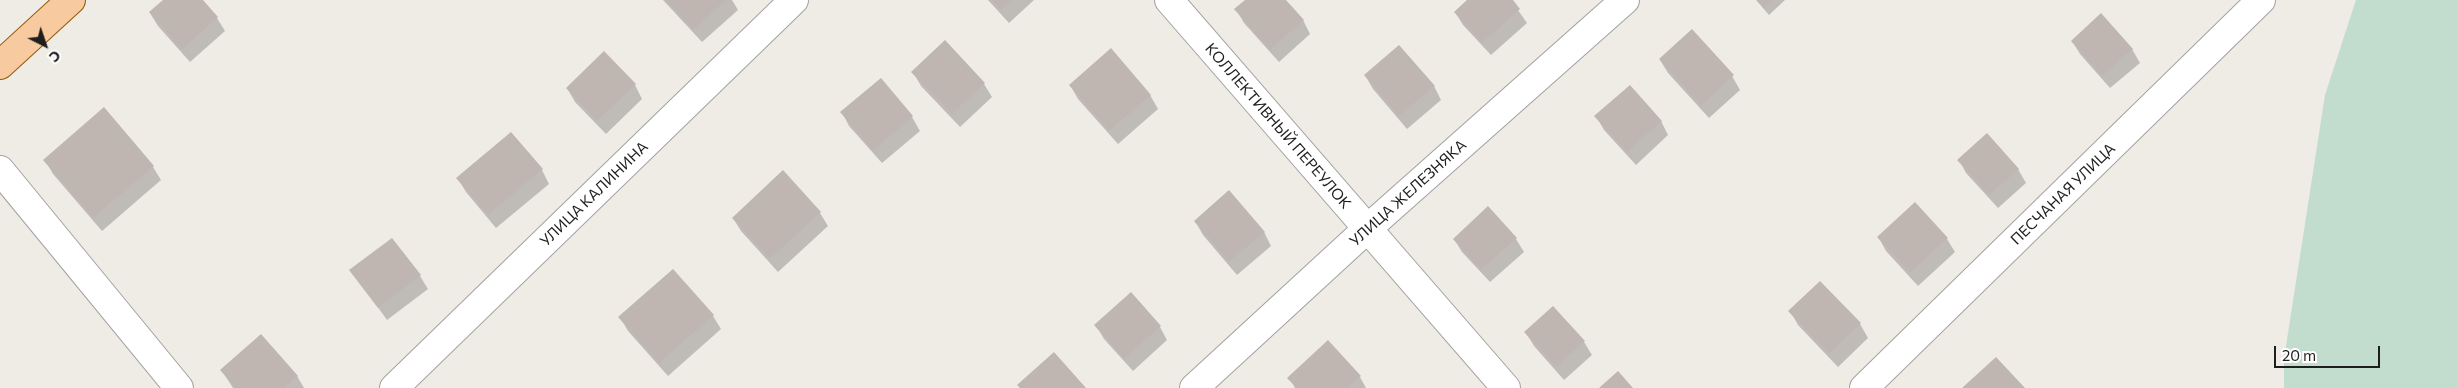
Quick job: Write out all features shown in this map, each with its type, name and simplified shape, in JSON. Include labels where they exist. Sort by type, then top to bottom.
[{"type":"main road","points":[[0,65],[71,0]]},
{"type":"street","name":"УЛИЦА КАЛИНИНА","points":[[394,388],[794,0]]},
{"type":"street","name":"КОЛЛЕКТИВНЫЙ ПЕРЕУЛОК","points":[[1169,0],[1506,388]]},
{"type":"street","name":"УЛИЦА ЖЕЛЕЗНЯКА","points":[[1194,388],[1367,229],[1625,0]]},
{"type":"street","name":"ПЕСЧАНАЯ УЛИЦА","points":[[1864,388],[2261,0]]},
{"type":"street","points":[[0,170],[179,388]]},
{"type":"green space","points":[[2356,0],[2457,0],[2457,388],[2284,388],[2284,359],[2325,95]]},
{"type":"building","points":[[163,0],[203,0],[218,17],[182,50],[149,12]]},
{"type":"building","points":[[666,0],[726,0],[693,30]]},
{"type":"building","points":[[991,0],[1012,0],[1001,10]]},
{"type":"building","points":[[1245,0],[1286,0],[1304,20],[1270,50],[1234,9]]},
{"type":"building","points":[[1467,0],[1513,0],[1520,9],[1482,43],[1454,12]]},
{"type":"building","points":[[1757,0],[1773,0],[1764,8]]},
{"type":"building","points":[[2101,13],[2133,49],[2102,76],[2071,41]]},
{"type":"building","points":[[1692,29],[1734,75],[1701,106],[1659,59]]},
{"type":"building","points":[[945,40],[985,83],[952,114],[911,72]]},
{"type":"building","points":[[1399,45],[1435,86],[1399,116],[1364,75]]},
{"type":"building","points":[[1111,48],[1151,95],[1109,131],[1069,85]]},
{"type":"building","points":[[604,51],[636,84],[597,121],[566,88]]},
{"type":"building","points":[[881,78],[913,116],[873,151],[840,112]]},
{"type":"building","points":[[1630,85],[1662,121],[1627,152],[1594,116]]},
{"type":"building","points":[[104,107],[154,166],[93,218],[43,160]]},
{"type":"building","points":[[511,132],[543,169],[488,215],[456,178]]},
{"type":"building","points":[[1987,133],[2019,169],[1989,195],[1957,160]]},
{"type":"building","points":[[783,170],[821,212],[770,259],[732,218]]},
{"type":"building","points":[[1229,190],[1265,232],[1229,262],[1194,221]]},
{"type":"building","points":[[1915,202],[1948,238],[1910,273],[1877,237]]},
{"type":"building","points":[[1488,206],[1517,238],[1481,270],[1453,239]]},
{"type":"building","points":[[392,238],[421,275],[378,308],[349,270]]},
{"type":"building","points":[[673,269],[714,315],[659,363],[618,317]]},
{"type":"building","points":[[1820,281],[1861,323],[1829,354],[1788,311]]},
{"type":"building","points":[[1131,292],[1161,326],[1124,359],[1094,325]]},
{"type":"building","points":[[1553,306],[1585,341],[1556,367],[1524,332]]},
{"type":"building","points":[[261,334],[298,376],[284,388],[236,388],[220,370]]},
{"type":"building","points":[[1328,340],[1361,376],[1348,388],[1297,388],[1287,378]]},
{"type":"building","points":[[1054,352],[1086,388],[1020,388],[1017,385]]},
{"type":"building","points":[[1996,357],[2025,388],[1962,388]]},
{"type":"building","points":[[1618,371],[1633,388],[1599,388]]}]
